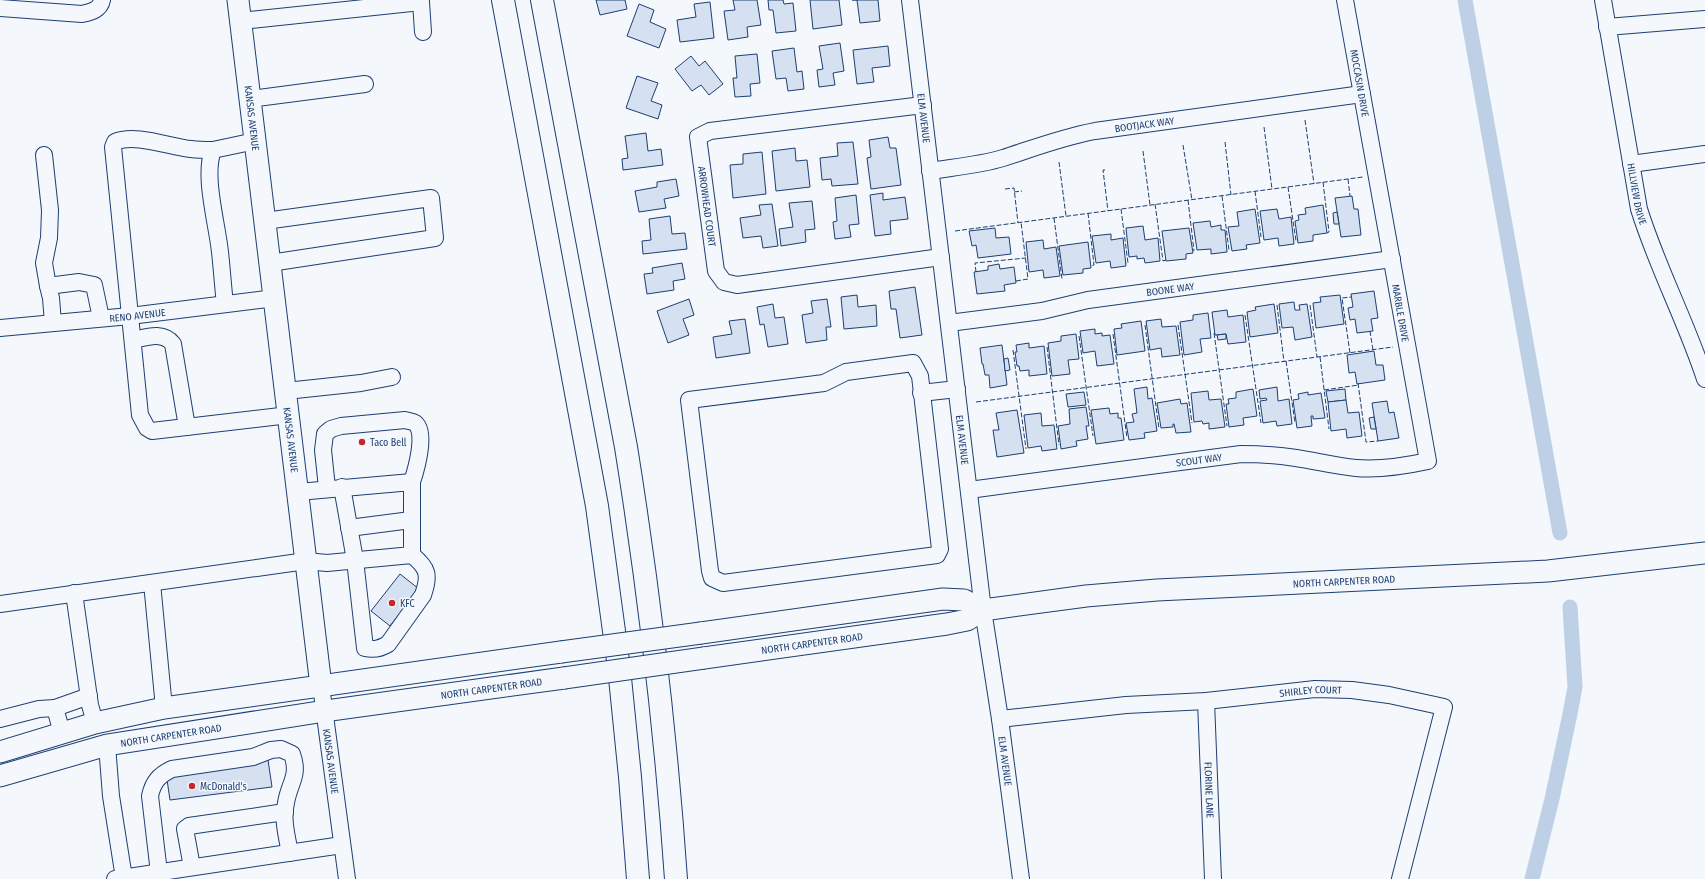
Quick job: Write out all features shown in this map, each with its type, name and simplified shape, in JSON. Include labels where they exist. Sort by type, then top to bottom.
[{"type":"highway","points":[[503,0],[598,514],[624,714],[638,879]]},
{"type":"highway","points":[[542,0],[626,447],[663,718],[676,879]]},
{"type":"main road","name":"KANSAS AVENUE","points":[[238,0],[321,686]]},
{"type":"main road","name":"NORTH CARPENTER ROAD","points":[[0,776],[107,745],[325,711],[952,624],[966,620],[983,610],[1086,596],[1141,591],[1548,571],[1705,553]]},
{"type":"main road","points":[[0,752],[95,723],[164,708],[943,599],[964,600],[983,610]]},
{"type":"street","points":[[0,8],[82,14],[92,12],[101,5],[102,0]]},
{"type":"street","name":"ELM AVENUE","points":[[910,0],[983,610],[1000,719],[1021,879]]},
{"type":"street","name":"MOCCASIN DRIVE","points":[[1345,0],[1375,165]]},
{"type":"street","name":"HILLVIEW DRIVE","points":[[1603,0],[1640,209],[1648,238],[1694,346],[1705,380]]},
{"type":"street","points":[[241,21],[421,2],[423,32]]},
{"type":"street","points":[[1607,28],[1705,19]]},
{"type":"street","points":[[250,99],[365,84]]},
{"type":"street","name":"BOOTJACK WAY","points":[[930,171],[1002,158],[1067,136],[1095,131],[1362,94]]},
{"type":"street","name":"ARROWHEAD COURT","points":[[923,105],[710,131],[698,137],[716,271],[724,282],[737,285],[941,257]]},
{"type":"street","points":[[256,141],[213,150],[192,149],[132,139],[115,142],[113,147],[114,166],[140,415],[147,428],[152,431],[289,415]]},
{"type":"street","points":[[213,150],[209,160],[210,184],[220,252],[225,304]]},
{"type":"street","points":[[1631,164],[1705,154]]},
{"type":"street","points":[[44,155],[50,210],[44,263],[51,298],[53,323]]},
{"type":"street","name":"MARBLE DRIVE","points":[[1375,165],[1428,461]]},
{"type":"street","points":[[265,221],[431,198],[435,238],[270,263]]},
{"type":"street","name":"BOONE WAY","points":[[949,322],[1042,311],[1088,300],[1392,259]]},
{"type":"street","points":[[48,286],[79,282],[94,285],[102,318]]},
{"type":"street","name":"RENO AVENUE","points":[[0,328],[130,316],[275,298]]},
{"type":"street","points":[[133,340],[160,335],[168,338],[173,344],[187,427]]},
{"type":"street","points":[[913,363],[920,376],[921,393],[940,549],[937,555],[723,583],[712,578],[710,572],[689,400],[824,383],[846,372],[913,363]]},
{"type":"street","points":[[286,391],[361,383],[392,377]]},
{"type":"street","points":[[921,393],[957,389]]},
{"type":"street","points":[[0,604],[306,561],[327,563],[355,560],[412,555],[423,564],[427,576],[426,587],[423,595],[388,644],[380,649],[371,650],[365,648],[355,560],[349,528],[323,450],[325,434],[331,429],[341,426],[405,420],[415,423],[420,429],[421,440],[412,482],[412,555]]},
{"type":"street","name":"SCOUT WAY","points":[[969,490],[1241,454],[1265,454],[1295,457],[1358,468],[1389,467],[1428,461]]},
{"type":"street","points":[[298,492],[412,482]]},
{"type":"street","points":[[349,528],[411,520]]},
{"type":"street","points":[[152,583],[164,708]]},
{"type":"street","points":[[74,593],[89,696],[95,723]]},
{"type":"street","name":"KANSAS AVENUE","points":[[321,686],[347,879]]},
{"type":"street","name":"SHIRLEY COURT","points":[[1000,719],[1126,705],[1206,701],[1316,689],[1352,690],[1388,695],[1444,707],[1400,879]]},
{"type":"street","points":[[0,719],[39,709],[55,708],[89,696]]},
{"type":"street","name":"FLORINE LANE","points":[[1206,701],[1213,879]]},
{"type":"street","points":[[55,708],[62,733]]},
{"type":"street","points":[[107,745],[120,878],[342,845]]},
{"type":"street","points":[[159,872],[150,796],[153,785],[161,775],[172,769],[253,756],[271,750],[282,749],[292,754],[296,764],[294,782],[286,803],[285,812],[285,825],[290,853]]},
{"type":"street","points":[[192,867],[185,835],[185,829],[189,826],[285,812]]},
{"type":"building","points":[[596,0],[625,0],[627,9],[600,15]]},
{"type":"building","points":[[733,0],[757,0],[761,25],[747,27],[748,37],[728,40],[724,11],[735,10]]},
{"type":"building","points":[[768,0],[783,0],[784,4],[793,3],[796,31],[776,33],[773,10],[769,10]]},
{"type":"building","points":[[810,0],[839,0],[842,25],[813,29]]},
{"type":"building","points":[[857,0],[878,0],[880,21],[860,23]]},
{"type":"building","points":[[710,2],[714,38],[680,42],[677,20],[696,17],[694,4]]},
{"type":"building","points":[[639,4],[654,10],[650,22],[666,29],[659,48],[627,36]]},
{"type":"building","points":[[840,43],[844,71],[833,73],[835,85],[819,87],[817,70],[823,69],[819,46]]},
{"type":"building","points":[[888,46],[890,66],[872,68],[874,82],[857,84],[853,50]]},
{"type":"building","points":[[794,48],[797,72],[802,71],[804,89],[788,91],[786,78],[776,79],[772,51]]},
{"type":"building","points":[[757,54],[760,83],[750,84],[751,96],[735,97],[733,78],[737,78],[735,56]]},
{"type":"building","points":[[691,56],[699,66],[705,61],[723,84],[709,95],[701,85],[692,91],[675,69]]},
{"type":"building","points":[[637,76],[658,83],[651,101],[662,105],[658,119],[626,108]]},
{"type":"building","points":[[646,133],[648,151],[661,149],[663,165],[623,170],[622,159],[628,158],[625,136]]},
{"type":"building","points":[[888,137],[890,148],[896,148],[901,185],[871,189],[867,158],[871,157],[869,140]]},
{"type":"building","points":[[853,142],[858,184],[832,186],[831,179],[822,180],[820,158],[838,156],[837,143]]},
{"type":"building","points":[[795,148],[796,161],[807,160],[810,187],[776,191],[772,151]]},
{"type":"building","points":[[762,152],[766,194],[733,198],[730,165],[743,164],[743,154]]},
{"type":"building","points":[[676,179],[679,196],[664,199],[666,208],[639,212],[635,191],[657,187],[657,182]]},
{"type":"building","points":[[883,193],[883,200],[905,197],[908,219],[890,221],[891,234],[875,236],[870,195]]},
{"type":"building","points":[[856,195],[859,224],[849,225],[851,237],[835,239],[833,222],[837,221],[835,198]]},
{"type":"building","points":[[1352,196],[1354,209],[1358,209],[1361,235],[1341,237],[1335,198]]},
{"type":"building","points":[[812,201],[815,229],[805,230],[806,242],[781,246],[779,229],[793,227],[789,203]]},
{"type":"building","points":[[772,204],[778,246],[763,248],[761,236],[743,238],[740,218],[761,215],[759,205]]},
{"type":"building","points":[[1323,205],[1327,233],[1313,235],[1313,241],[1298,243],[1295,221],[1299,220],[1298,215],[1306,214],[1305,208]]},
{"type":"building","points":[[1255,209],[1260,243],[1246,245],[1247,249],[1232,251],[1228,227],[1239,226],[1237,212]]},
{"type":"building","points":[[1277,209],[1279,219],[1291,217],[1294,244],[1279,246],[1278,238],[1264,240],[1260,211]]},
{"type":"building","points":[[1337,212],[1339,224],[1334,224],[1333,213]]},
{"type":"building","points":[[670,216],[672,234],[685,233],[687,249],[643,254],[642,241],[651,240],[649,219]]},
{"type":"building","points":[[1210,221],[1211,227],[1221,225],[1221,230],[1225,230],[1227,252],[1211,254],[1211,249],[1197,250],[1193,223]]},
{"type":"building","points":[[1143,226],[1145,240],[1158,238],[1160,261],[1145,263],[1144,258],[1137,259],[1137,256],[1129,257],[1126,228]]},
{"type":"building","points":[[995,228],[996,238],[1009,237],[1011,254],[978,258],[976,245],[972,246],[969,231]]},
{"type":"building","points":[[1189,228],[1193,253],[1186,254],[1186,259],[1166,261],[1162,231]]},
{"type":"building","points":[[1111,234],[1111,240],[1123,238],[1126,266],[1111,268],[1110,261],[1096,263],[1092,236]]},
{"type":"building","points":[[1043,240],[1044,249],[1056,247],[1060,276],[1044,278],[1043,270],[1029,272],[1026,242]]},
{"type":"building","points":[[1088,242],[1091,268],[1083,269],[1083,273],[1063,275],[1059,246]]},
{"type":"building","points":[[682,263],[685,279],[673,281],[674,290],[647,294],[644,274],[653,273],[652,268]]},
{"type":"building","points":[[999,264],[1000,269],[1014,267],[1016,283],[1004,285],[1005,291],[977,294],[974,272],[988,270],[988,266]]},
{"type":"building","points":[[915,287],[922,335],[900,338],[896,309],[891,309],[889,291]]},
{"type":"building","points":[[1374,291],[1378,318],[1371,319],[1373,331],[1357,333],[1355,319],[1350,320],[1348,308],[1353,307],[1351,294]]},
{"type":"building","points":[[857,295],[858,307],[876,305],[877,326],[844,329],[841,297]]},
{"type":"building","points":[[1340,295],[1344,324],[1316,328],[1313,303],[1321,302],[1320,297]]},
{"type":"building","points":[[689,299],[694,315],[683,319],[689,335],[668,343],[657,311]]},
{"type":"building","points":[[827,299],[831,327],[826,327],[827,340],[806,343],[802,315],[813,313],[811,301]]},
{"type":"building","points":[[1294,302],[1295,310],[1300,310],[1299,305],[1307,304],[1312,337],[1295,340],[1293,327],[1282,328],[1279,304]]},
{"type":"building","points":[[773,304],[775,318],[784,317],[788,344],[768,347],[764,324],[760,325],[757,307]]},
{"type":"building","points":[[1274,304],[1278,333],[1250,337],[1247,312],[1256,310],[1255,307]]},
{"type":"building","points":[[1227,310],[1228,317],[1243,315],[1246,342],[1228,344],[1226,334],[1215,335],[1212,312]]},
{"type":"building","points":[[1208,313],[1211,338],[1200,339],[1202,352],[1184,355],[1180,322],[1193,320],[1193,315]]},
{"type":"building","points":[[745,319],[750,353],[716,358],[713,337],[732,334],[729,321]]},
{"type":"building","points":[[1161,319],[1162,327],[1176,326],[1180,355],[1162,357],[1161,348],[1150,350],[1146,321]]},
{"type":"building","points":[[1141,321],[1145,351],[1117,355],[1114,329],[1122,328],[1121,324]]},
{"type":"building","points":[[1095,329],[1095,334],[1102,333],[1102,336],[1110,335],[1114,364],[1097,366],[1095,351],[1083,353],[1080,331]]},
{"type":"building","points":[[1076,334],[1079,359],[1068,360],[1070,374],[1052,376],[1048,343],[1061,341],[1061,336]]},
{"type":"building","points":[[1226,334],[1226,339],[1218,340],[1217,335]]},
{"type":"building","points":[[1029,343],[1029,348],[1044,346],[1047,374],[1029,376],[1029,370],[1020,371],[1019,366],[1017,366],[1015,352],[1017,352],[1016,345]]},
{"type":"building","points":[[1002,345],[1007,385],[990,388],[989,375],[985,375],[980,348]]},
{"type":"building","points":[[1374,351],[1376,365],[1383,365],[1385,380],[1357,384],[1355,372],[1349,373],[1347,355]]},
{"type":"building","points":[[1008,358],[1010,370],[1005,371],[1004,359]]},
{"type":"building","points":[[1147,387],[1148,399],[1152,398],[1157,431],[1144,433],[1145,438],[1129,440],[1126,423],[1134,422],[1132,414],[1137,413],[1134,389]]},
{"type":"building","points":[[1277,387],[1278,401],[1289,399],[1292,424],[1277,426],[1276,421],[1263,423],[1260,401],[1267,400],[1266,398],[1260,399],[1259,390]]},
{"type":"building","points":[[1253,389],[1257,416],[1243,418],[1244,425],[1229,427],[1226,404],[1229,404],[1228,399],[1236,398],[1236,392]]},
{"type":"building","points":[[1345,389],[1346,400],[1328,402],[1326,391]]},
{"type":"building","points":[[1208,391],[1209,400],[1221,399],[1225,427],[1209,429],[1209,423],[1203,424],[1202,421],[1194,422],[1191,393]]},
{"type":"building","points":[[1084,392],[1086,405],[1068,407],[1066,394]]},
{"type":"building","points":[[1308,392],[1308,395],[1321,393],[1325,418],[1313,419],[1313,416],[1311,416],[1312,426],[1297,428],[1293,400],[1299,399],[1298,394]]},
{"type":"building","points":[[1180,399],[1181,404],[1187,403],[1191,432],[1176,433],[1174,424],[1173,427],[1161,428],[1157,403]]},
{"type":"building","points":[[1346,400],[1348,413],[1359,412],[1362,436],[1347,438],[1346,429],[1331,431],[1328,402]]},
{"type":"building","points":[[1387,401],[1389,413],[1394,412],[1399,438],[1378,441],[1372,403]]},
{"type":"building","points":[[1086,407],[1089,426],[1086,426],[1088,439],[1076,441],[1077,446],[1061,449],[1058,426],[1070,424],[1069,409]]},
{"type":"building","points":[[1109,408],[1110,414],[1118,413],[1118,418],[1121,418],[1124,440],[1096,444],[1091,410]]},
{"type":"building","points":[[1017,410],[1024,453],[997,457],[993,430],[999,430],[996,413]]},
{"type":"building","points":[[1041,413],[1042,426],[1054,425],[1057,449],[1042,451],[1041,446],[1028,448],[1024,415]]},
{"type":"building","points":[[1374,417],[1376,429],[1371,429],[1369,418]]},
{"type":"building","points":[[400,574],[419,589],[390,626],[371,611]]},
{"type":"building","points":[[268,760],[272,787],[170,800],[166,773]]},
{"type":"waterway","points":[[1465,0],[1560,533]]},
{"type":"waterway","points":[[1532,879],[1552,799],[1575,687],[1570,607]]},
{"type":"fence","points":[[1305,120],[1314,184]]},
{"type":"fence","points":[[1264,127],[1272,189]]},
{"type":"fence","points":[[1225,142],[1231,195]]},
{"type":"fence","points":[[1183,145],[1192,200]]},
{"type":"fence","points":[[1143,151],[1150,205]]},
{"type":"fence","points":[[1059,162],[1066,216]]},
{"type":"fence","points":[[1105,170],[1103,170],[1108,211]]},
{"type":"fence","points":[[955,231],[1363,177]]},
{"type":"fence","points":[[1348,179],[1350,196]]},
{"type":"fence","points":[[1323,182],[1329,232],[1327,233]]},
{"type":"fence","points":[[1288,187],[1296,241]]},
{"type":"fence","points":[[1005,189],[1014,188],[1018,223]]},
{"type":"fence","points":[[1014,192],[1022,191]]},
{"type":"fence","points":[[1255,191],[1261,237]]},
{"type":"fence","points":[[1222,196],[1229,250]]},
{"type":"fence","points":[[1188,200],[1194,251]]},
{"type":"fence","points":[[1155,204],[1163,261],[1166,260]]},
{"type":"fence","points":[[1121,209],[1128,263],[1126,263]]},
{"type":"fence","points":[[1088,213],[1094,265],[1091,266]]},
{"type":"fence","points":[[1054,218],[1062,279]]},
{"type":"fence","points":[[1016,281],[1028,279],[1021,222]]},
{"type":"fence","points":[[976,272],[975,263],[1026,258]]},
{"type":"fence","points":[[1350,353],[1342,298],[1351,297]]},
{"type":"fence","points":[[1277,305],[1284,362]]},
{"type":"fence","points":[[1310,305],[1317,357]]},
{"type":"fence","points":[[1245,315],[1261,423]]},
{"type":"fence","points":[[1145,325],[1159,429]]},
{"type":"fence","points":[[1178,325],[1192,423]]},
{"type":"fence","points":[[1370,331],[1373,350]]},
{"type":"fence","points":[[1214,333],[1227,426]]},
{"type":"fence","points":[[1113,334],[1127,438]]},
{"type":"fence","points":[[1079,336],[1093,436]]},
{"type":"fence","points":[[1047,347],[1059,445]]},
{"type":"fence","points":[[976,402],[1393,347]]},
{"type":"fence","points":[[1013,350],[1026,449]]},
{"type":"fence","points":[[1320,357],[1329,429]]},
{"type":"fence","points":[[1286,361],[1295,423]]},
{"type":"fence","points":[[1358,383],[1366,442],[1378,441]]},
{"type":"fence","points":[[1324,390],[1359,385]]},
{"type":"place","name":"Taco Bell","points":[[362,442]]},
{"type":"place","name":"KFC","points":[[392,603]]},
{"type":"place","name":"McDonald's","points":[[192,786]]}]
